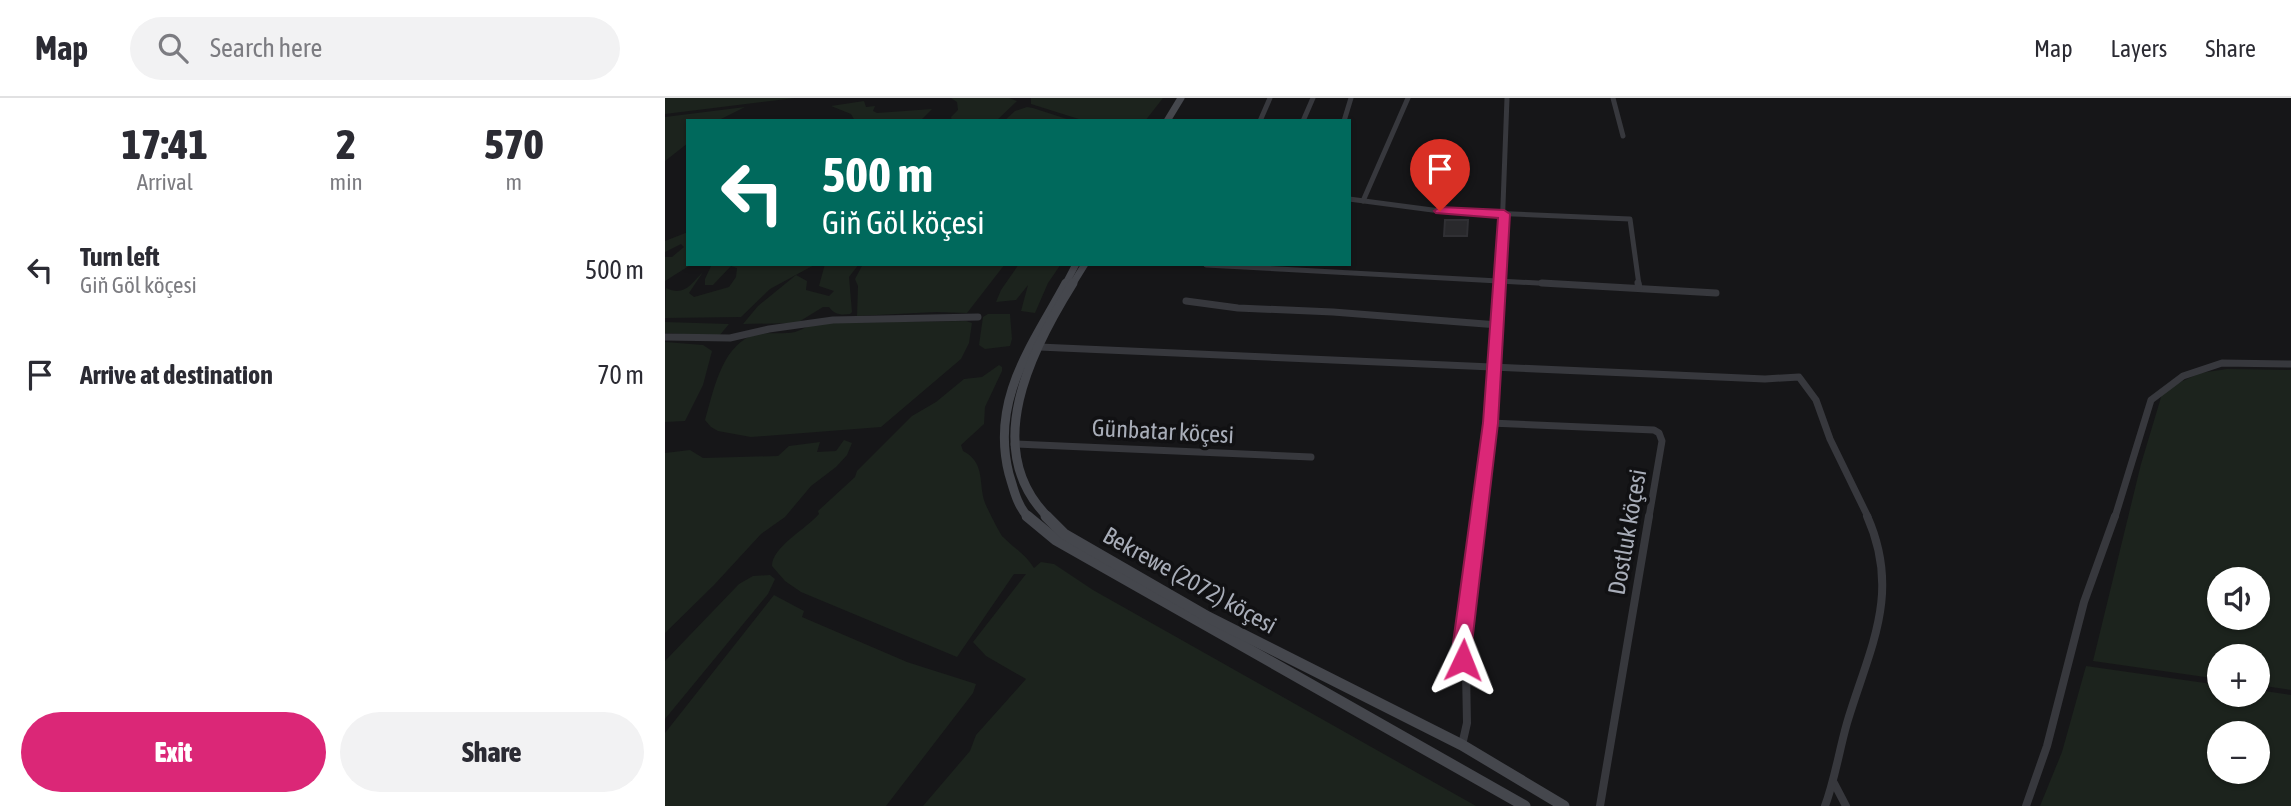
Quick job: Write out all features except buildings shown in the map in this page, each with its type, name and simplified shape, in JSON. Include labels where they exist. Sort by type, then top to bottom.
[{"type":"main road","points":[[1168,119],[1181,98]]},
{"type":"main road","points":[[1176,119],[1188,98]]},
{"type":"main road","name":"Bekrewe (2072) köçesi","points":[[1075,266],[1013,382],[1004,412],[1005,457],[1022,510],[1035,525],[1055,540],[1525,806]]},
{"type":"main road","name":"Bekrewe (2072) köçesi","points":[[1084,266],[1039,347],[1014,411],[1014,444],[1020,474],[1032,504],[1043,518],[1064,534],[1208,617],[1462,745],[1564,806]]},
{"type":"street","points":[[1260,119],[1270,98]]},
{"type":"street","points":[[1304,119],[1313,98]]},
{"type":"street","points":[[1345,119],[1351,98]]},
{"type":"street","points":[[1363,201],[1408,98]]},
{"type":"street","points":[[1462,745],[1466,740],[1468,726],[1463,643],[1490,423],[1498,325],[1507,98]]},
{"type":"street","points":[[1613,98],[1623,136]]},
{"type":"street","points":[[1351,199],[1440,211],[1630,219],[1639,288]]},
{"type":"street","points":[[1226,266],[1716,293]]},
{"type":"street","points":[[1186,301],[1238,308],[1333,312],[1498,325]]},
{"type":"street","points":[[665,337],[730,338],[769,329],[833,320],[978,317]]},
{"type":"street","points":[[1039,347],[1765,379],[1794,376],[1806,384],[1833,447],[1873,526],[1884,569],[1883,604],[1873,650],[1847,723],[1834,783],[1825,806]]},
{"type":"street","points":[[2026,806],[2047,746],[2084,602],[2129,478],[2151,400],[2183,376],[2222,363],[2291,364]]},
{"type":"street","name":"Dostluk köçesi","points":[[1490,423],[1648,429],[1659,433],[1663,441],[1600,806]]},
{"type":"street","name":"Günbatar köçesi","points":[[1014,444],[1311,457]]},
{"type":"street","points":[[1834,783],[1846,806]]},
{"type":"shaded area","points":[[665,98],[795,98],[665,114]]},
{"type":"shaded area","points":[[951,98],[1009,98],[1017,101],[998,119],[952,119],[958,110],[957,102]]},
{"type":"shaded area","points":[[1031,98],[1163,98],[1147,119],[1079,119],[1031,104]]},
{"type":"shaded area","points":[[864,101],[866,107],[875,106],[873,111],[877,113],[932,109],[922,119],[854,119],[851,114],[831,106]]},
{"type":"shaded area","points":[[745,107],[721,119],[686,119],[686,145],[665,161],[665,117]]},
{"type":"shaded area","points":[[1027,107],[1067,119],[1006,119],[1015,111]]},
{"type":"shaded area","points":[[686,233],[686,266],[689,266],[665,281],[665,257],[672,257],[684,247],[681,244],[665,252],[665,241]]},
{"type":"shaded area","points":[[711,266],[731,266],[713,285],[705,285]]},
{"type":"shaded area","points":[[731,266],[812,266],[770,289],[741,317],[665,318],[666,288],[682,290],[703,272],[689,293],[694,297],[729,287],[736,277],[737,268]]},
{"type":"shaded area","points":[[824,266],[857,266],[849,277],[850,314],[838,314],[829,307],[823,307],[797,323],[743,324],[758,306],[796,275],[807,281],[806,290],[829,296],[834,291],[819,286]]},
{"type":"shaded area","points":[[862,266],[1003,266],[967,313],[857,316],[858,286],[855,279]]},
{"type":"shaded area","points":[[1018,266],[1060,266],[1048,283],[1035,313],[1021,311],[1028,285],[1016,300],[996,302]]},
{"type":"shaded area","points":[[988,314],[1010,314],[1010,346],[985,349],[979,345],[983,317]]},
{"type":"shaded area","points":[[665,322],[729,324],[719,336],[665,333]]},
{"type":"shaded area","points":[[820,323],[972,323],[969,343],[961,359],[881,427],[751,437],[718,431],[705,420],[725,361],[732,350],[751,336],[795,332]]},
{"type":"shaded area","points":[[665,342],[703,345],[712,351],[703,385],[685,421],[665,422]]},
{"type":"shaded area","points":[[999,365],[1002,371],[985,407],[984,424],[961,445],[978,467],[985,503],[999,532],[1034,568],[1041,562],[1054,564],[1093,590],[1476,806],[923,806],[970,751],[976,735],[1026,679],[986,656],[973,642],[1026,574],[1014,574],[957,657],[801,592],[785,581],[772,566],[773,559],[783,545],[819,514],[818,511],[855,477],[857,471],[912,416],[936,402],[964,379],[982,377]]},
{"type":"shaded area","points":[[2227,369],[2291,370],[2291,690],[2270,687],[2270,644],[2207,644],[2207,677],[2093,661],[2141,464],[2162,394],[2172,386],[2200,373]]},
{"type":"shaded area","points":[[844,440],[852,443],[847,455],[836,467],[811,486],[785,517],[761,534],[665,633],[665,453],[690,450],[703,458],[778,456],[789,446],[820,442],[817,452],[836,451]]},
{"type":"shaded area","points":[[770,575],[775,579],[768,594],[665,719],[665,661],[739,584],[753,576]]},
{"type":"shaded area","points":[[774,595],[804,611],[802,617],[907,662],[976,684],[973,693],[886,806],[665,806],[665,733]]},
{"type":"shaded area","points":[[2086,666],[2207,683],[2207,707],[2270,707],[2270,692],[2291,695],[2291,806],[2040,806],[2062,752]]},
{"type":"route","points":[[1440,211],[1504,214],[1490,423],[1463,660]]}]
